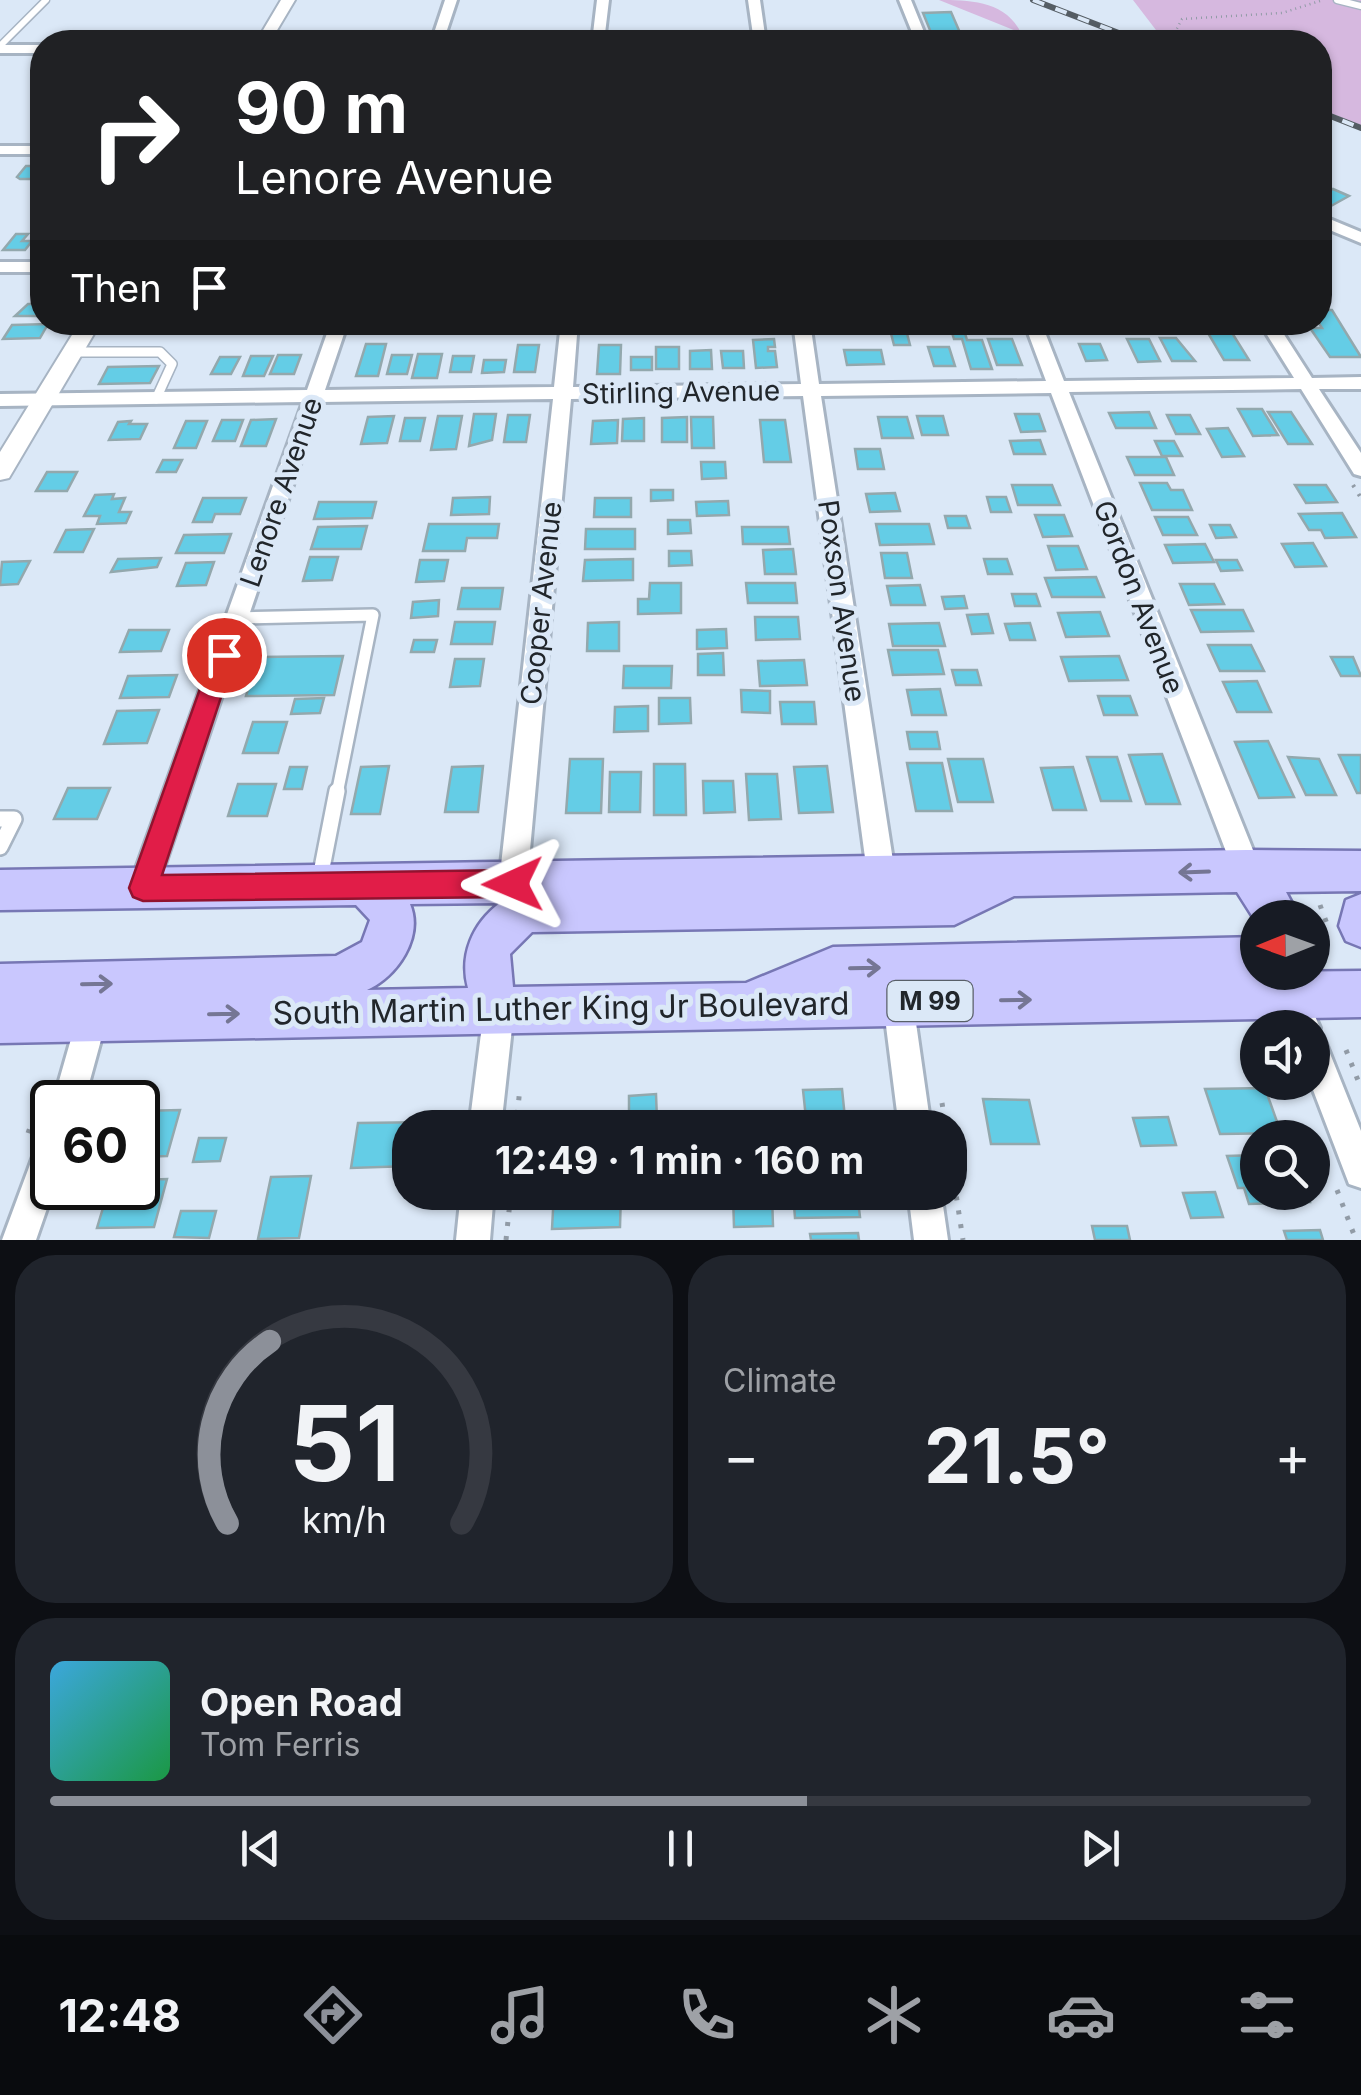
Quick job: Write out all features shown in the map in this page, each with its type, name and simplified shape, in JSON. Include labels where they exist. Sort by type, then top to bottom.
[{"type":"main road","points":[[1247,870],[1266,900]]},
{"type":"main road","points":[[0,890],[1361,871]]},
{"type":"main road","points":[[499,1010],[486,980],[488,950],[505,923],[526,911],[954,904],[1013,877]]},
{"type":"main road","points":[[0,986],[336,979],[364,972],[380,957],[390,936],[392,912],[367,887]]},
{"type":"main road","points":[[1361,915],[1361,926]]},
{"type":"main road","points":[[740,1005],[833,969],[1240,959]]},
{"type":"main road","name":"South Martin Luther King Jr Boulevard","points":[[1302,1010],[1361,994]]},
{"type":"main road","name":"South Martin Luther King Jr Boulevard","points":[[0,1020],[898,1002],[1254,1010]]},
{"type":"street","points":[[270,30],[288,0]]},
{"type":"street","points":[[441,30],[451,0]]},
{"type":"street","points":[[600,30],[602,0]]},
{"type":"street","points":[[754,0],[758,30]]},
{"type":"street","points":[[906,0],[917,30]]},
{"type":"street","points":[[0,47],[30,48]]},
{"type":"street","points":[[0,150],[30,150]]},
{"type":"street","points":[[1332,225],[1361,238]]},
{"type":"street","points":[[0,267],[30,267]]},
{"type":"street","points":[[0,472],[83,335]]},
{"type":"street","name":"Lenore Avenue","points":[[143,888],[335,335]]},
{"type":"street","name":"Cooper Avenue","points":[[513,884],[569,335]]},
{"type":"street","name":"Poxson Avenue","points":[[803,335],[882,880]]},
{"type":"street","name":"Gordon Avenue","points":[[1037,335],[1247,870]]},
{"type":"street","points":[[1275,335],[1356,476]]},
{"type":"street","name":"Stirling Avenue","points":[[0,400],[1361,383]]},
{"type":"street","points":[[898,1002],[913,1110]]},
{"type":"street","points":[[487,1110],[499,1010]]},
{"type":"street","points":[[74,1080],[92,1018]]},
{"type":"street","points":[[1330,1093],[1361,1172]]},
{"type":"street","points":[[20,1240],[30,1210]]},
{"type":"street","points":[[473,1240],[476,1210]]},
{"type":"street","points":[[927,1210],[931,1240]]},
{"type":"lane","points":[[0,47],[46,0]]},
{"type":"lane","points":[[1337,0],[1361,6]]},
{"type":"lane","points":[[73,352],[160,352],[172,364],[156,398]]},
{"type":"lane","points":[[236,618],[373,616],[318,887]]},
{"type":"lane","points":[[0,819],[14,819],[0,847]]},
{"type":"path","points":[[1176,30],[1182,19],[1282,13],[1322,0]]},
{"type":"path","points":[[1356,476],[1361,498]]},
{"type":"path","points":[[1346,1050],[1361,1088]]},
{"type":"path","points":[[518,1110],[520,1082]]},
{"type":"path","points":[[506,1240],[508,1210]]},
{"type":"path","points":[[958,1210],[963,1240]]},
{"type":"shaded area","points":[[939,0],[997,8],[1019,30]]},
{"type":"shaded area","points":[[1133,0],[1361,0],[1361,125],[1332,114],[1332,30],[1156,30]]},
{"type":"building","points":[[951,12],[959,30],[930,30],[923,13]]},
{"type":"building","points":[[26,166],[30,166],[30,179],[17,177]]},
{"type":"building","points":[[1333,189],[1349,196],[1332,205]]},
{"type":"building","points":[[16,234],[28,234],[22,241],[30,241],[25,250],[3,250]]},
{"type":"building","points":[[28,304],[30,304],[30,316],[15,316]]},
{"type":"building","points":[[1332,310],[1361,357],[1330,357],[1315,335],[1332,335]]},
{"type":"building","points":[[30,324],[30,335],[42,335],[3,339],[12,325]]},
{"type":"building","points":[[891,335],[907,335],[910,345],[894,345]]},
{"type":"building","points":[[953,335],[966,335],[967,340],[982,340],[992,369],[971,369],[962,339],[954,339]]},
{"type":"building","points":[[1209,335],[1233,335],[1249,360],[1224,360]]},
{"type":"building","points":[[1160,338],[1176,338],[1195,361],[1172,361]]},
{"type":"building","points":[[774,339],[775,347],[768,347],[768,351],[775,351],[777,367],[756,368],[753,340]]},
{"type":"building","points":[[988,339],[1012,339],[1022,365],[997,365]]},
{"type":"building","points":[[1127,339],[1149,339],[1160,361],[1138,362]]},
{"type":"building","points":[[366,344],[386,344],[378,376],[356,376]]},
{"type":"building","points":[[1079,344],[1100,344],[1107,360],[1086,361]]},
{"type":"building","points":[[518,345],[539,345],[535,372],[514,372]]},
{"type":"building","points":[[599,345],[621,345],[620,374],[597,374]]},
{"type":"building","points":[[656,347],[679,347],[679,369],[656,369]]},
{"type":"building","points":[[928,347],[949,347],[955,366],[934,366]]},
{"type":"building","points":[[711,350],[712,369],[690,369],[690,351]]},
{"type":"building","points":[[844,350],[881,350],[884,364],[847,365]]},
{"type":"building","points":[[721,351],[743,351],[744,368],[723,368]]},
{"type":"building","points":[[418,354],[442,354],[437,378],[412,378]]},
{"type":"building","points":[[278,355],[301,355],[294,374],[270,374]]},
{"type":"building","points":[[392,355],[412,355],[407,374],[387,374]]},
{"type":"building","points":[[251,356],[273,356],[264,376],[243,376]]},
{"type":"building","points":[[453,356],[474,356],[471,372],[450,372]]},
{"type":"building","points":[[220,357],[240,357],[231,374],[211,374]]},
{"type":"building","points":[[631,357],[652,357],[652,370],[631,370]]},
{"type":"building","points":[[484,360],[506,360],[504,372],[482,373]]},
{"type":"building","points":[[159,366],[150,383],[99,384],[108,367]]},
{"type":"building","points":[[1238,409],[1262,409],[1278,435],[1253,436]]},
{"type":"building","points":[[1149,412],[1156,428],[1116,428],[1109,413]]},
{"type":"building","points":[[1268,412],[1291,412],[1312,444],[1288,444]]},
{"type":"building","points":[[474,414],[496,414],[492,440],[469,446]]},
{"type":"building","points":[[1015,414],[1039,414],[1045,431],[1021,432]]},
{"type":"building","points":[[508,415],[530,415],[526,442],[504,442]]},
{"type":"building","points":[[1167,415],[1190,415],[1200,434],[1176,434]]},
{"type":"building","points":[[394,416],[387,443],[361,444],[368,417]]},
{"type":"building","points":[[438,416],[462,416],[456,449],[431,450]]},
{"type":"building","points":[[917,416],[943,416],[948,435],[922,435]]},
{"type":"building","points":[[687,417],[687,442],[662,442],[662,418]]},
{"type":"building","points":[[691,417],[713,417],[714,448],[692,448]]},
{"type":"building","points":[[878,417],[907,417],[913,438],[882,438]]},
{"type":"building","points":[[405,418],[425,418],[420,441],[400,441]]},
{"type":"building","points":[[644,418],[644,441],[622,441],[623,419]]},
{"type":"building","points":[[276,419],[266,446],[241,446],[251,420]]},
{"type":"building","points":[[222,420],[243,420],[235,441],[213,441]]},
{"type":"building","points":[[618,420],[617,443],[591,444],[593,421]]},
{"type":"building","points":[[760,420],[785,420],[791,462],[764,462]]},
{"type":"building","points":[[131,421],[129,424],[147,424],[140,439],[109,440],[118,422]]},
{"type":"building","points":[[186,421],[207,421],[196,448],[174,448]]},
{"type":"building","points":[[1228,428],[1244,456],[1222,457],[1207,429]]},
{"type":"building","points":[[1040,440],[1045,454],[1014,454],[1010,441]]},
{"type":"building","points":[[1155,441],[1174,441],[1182,456],[1162,456]]},
{"type":"building","points":[[855,449],[880,449],[884,469],[858,469]]},
{"type":"building","points":[[1127,457],[1166,457],[1174,475],[1135,475]]},
{"type":"building","points":[[163,460],[182,460],[176,472],[157,472]]},
{"type":"building","points":[[701,462],[725,462],[726,478],[702,479]]},
{"type":"building","points":[[47,472],[77,472],[67,491],[36,491]]},
{"type":"building","points":[[1140,483],[1167,483],[1171,490],[1183,490],[1192,510],[1152,510]]},
{"type":"building","points":[[1012,485],[1052,485],[1060,505],[1018,505]]},
{"type":"building","points":[[1295,485],[1326,485],[1337,502],[1306,503]]},
{"type":"building","points":[[651,490],[673,490],[673,500],[651,501]]},
{"type":"building","points":[[895,493],[900,511],[870,512],[866,494]]},
{"type":"building","points":[[114,494],[112,499],[125,498],[119,512],[131,512],[126,523],[97,524],[100,516],[84,516],[95,495]]},
{"type":"building","points":[[490,497],[489,514],[451,515],[453,498]]},
{"type":"building","points":[[987,497],[1006,497],[1011,512],[991,512]]},
{"type":"building","points":[[203,498],[246,498],[240,514],[215,514],[212,522],[193,522]]},
{"type":"building","points":[[595,498],[631,498],[631,517],[594,517]]},
{"type":"building","points":[[728,501],[729,515],[697,516],[696,502]]},
{"type":"building","points":[[319,502],[376,502],[372,518],[314,519]]},
{"type":"building","points":[[1342,513],[1356,537],[1325,538],[1321,530],[1309,530],[1299,514]]},
{"type":"building","points":[[1035,515],[1064,515],[1072,536],[1043,537]]},
{"type":"building","points":[[945,516],[966,516],[970,528],[948,528]]},
{"type":"building","points":[[1155,517],[1188,517],[1197,535],[1163,535]]},
{"type":"building","points":[[668,520],[690,520],[691,533],[668,534]]},
{"type":"building","points":[[429,524],[499,524],[497,538],[467,538],[465,551],[423,551]]},
{"type":"building","points":[[876,524],[929,524],[934,544],[880,545]]},
{"type":"building","points":[[1210,525],[1230,525],[1236,537],[1216,538]]},
{"type":"building","points":[[367,526],[361,549],[311,549],[318,527]]},
{"type":"building","points":[[742,527],[788,527],[790,544],[743,544]]},
{"type":"building","points":[[94,529],[83,552],[55,552],[66,530]]},
{"type":"building","points":[[586,529],[635,529],[635,549],[585,549]]},
{"type":"building","points":[[231,534],[224,553],[176,553],[184,535]]},
{"type":"building","points":[[1313,543],[1326,566],[1295,567],[1282,544]]},
{"type":"building","points":[[1205,544],[1214,562],[1173,563],[1165,545]]},
{"type":"building","points":[[1048,546],[1078,546],[1087,569],[1056,570]]},
{"type":"building","points":[[793,549],[796,574],[765,574],[763,550]]},
{"type":"building","points":[[669,551],[691,551],[692,565],[669,566]]},
{"type":"building","points":[[881,553],[907,553],[912,578],[885,578]]},
{"type":"building","points":[[310,557],[338,557],[332,580],[303,581]]},
{"type":"building","points":[[161,558],[157,567],[111,572],[118,559]]},
{"type":"building","points":[[633,559],[633,580],[583,581],[585,560]]},
{"type":"building","points":[[984,559],[1007,559],[1012,574],[988,574]]},
{"type":"building","points":[[420,560],[448,560],[444,581],[416,582]]},
{"type":"building","points":[[1216,560],[1237,560],[1242,570],[1221,571]]},
{"type":"building","points":[[30,561],[18,584],[0,585],[2,562]]},
{"type":"building","points":[[214,562],[206,585],[177,586],[186,563]]},
{"type":"building","points":[[1096,577],[1104,597],[1052,597],[1045,578]]},
{"type":"building","points":[[650,583],[681,583],[681,613],[638,614],[638,599],[649,599]]},
{"type":"building","points":[[746,583],[795,583],[797,603],[748,603]]},
{"type":"building","points":[[1180,584],[1214,584],[1224,604],[1189,605]]},
{"type":"building","points":[[920,585],[925,605],[891,605],[887,586]]},
{"type":"building","points":[[462,588],[503,588],[500,609],[458,609]]},
{"type":"building","points":[[1012,594],[1036,594],[1040,606],[1015,606]]},
{"type":"building","points":[[964,596],[967,608],[945,609],[942,597]]},
{"type":"building","points":[[439,600],[438,616],[411,618],[413,602]]},
{"type":"building","points":[[1191,610],[1243,610],[1253,631],[1201,632]]},
{"type":"building","points":[[1100,612],[1109,636],[1066,637],[1058,613]]},
{"type":"building","points":[[988,614],[993,633],[972,634],[967,615]]},
{"type":"building","points":[[755,617],[798,617],[800,639],[756,640]]},
{"type":"building","points":[[455,622],[495,622],[492,644],[451,644]]},
{"type":"building","points":[[619,622],[619,651],[587,651],[588,623]]},
{"type":"building","points":[[939,623],[945,646],[893,646],[889,624]]},
{"type":"building","points":[[1030,623],[1035,640],[1010,640],[1005,624]]},
{"type":"building","points":[[726,629],[727,648],[697,649],[697,630]]},
{"type":"building","points":[[129,630],[169,630],[161,651],[120,652]]},
{"type":"building","points":[[414,640],[437,640],[434,652],[411,652]]},
{"type":"building","points":[[1208,645],[1251,645],[1264,671],[1220,671]]},
{"type":"building","points":[[888,650],[938,650],[944,674],[893,675]]},
{"type":"building","points":[[723,653],[724,675],[698,675],[698,654]]},
{"type":"building","points":[[343,656],[334,695],[246,696],[258,657]]},
{"type":"building","points":[[1119,656],[1128,680],[1069,681],[1061,657]]},
{"type":"building","points":[[1331,657],[1353,657],[1361,676],[1341,676]]},
{"type":"building","points":[[455,659],[484,659],[480,686],[450,687]]},
{"type":"building","points":[[804,660],[807,685],[760,686],[758,661]]},
{"type":"building","points":[[624,666],[672,666],[671,688],[623,688]]},
{"type":"building","points":[[952,670],[977,670],[981,685],[956,685]]},
{"type":"building","points":[[177,675],[169,697],[120,698],[128,676]]},
{"type":"building","points":[[1257,681],[1271,712],[1237,712],[1223,682]]},
{"type":"building","points":[[940,689],[946,715],[912,715],[907,690]]},
{"type":"building","points":[[741,690],[770,691],[770,713],[742,712]]},
{"type":"building","points":[[1098,696],[1130,696],[1137,715],[1104,715]]},
{"type":"building","points":[[324,698],[320,713],[291,714],[295,699]]},
{"type":"building","points":[[659,698],[690,698],[691,723],[659,724]]},
{"type":"building","points":[[780,702],[814,702],[816,724],[782,724]]},
{"type":"building","points":[[648,706],[648,731],[614,732],[615,707]]},
{"type":"building","points":[[159,710],[147,743],[104,744],[117,711]]},
{"type":"building","points":[[253,722],[287,722],[278,753],[243,753]]},
{"type":"building","points":[[907,732],[937,732],[940,749],[910,749]]},
{"type":"building","points":[[1268,741],[1294,797],[1259,798],[1235,742]]},
{"type":"building","points":[[1162,754],[1180,804],[1146,804],[1129,755]]},
{"type":"building","points":[[1339,755],[1361,755],[1361,793],[1357,793]]},
{"type":"building","points":[[1087,757],[1117,757],[1131,801],[1101,801]]},
{"type":"building","points":[[1288,757],[1319,759],[1336,795],[1306,795]]},
{"type":"building","points":[[570,759],[603,759],[601,813],[566,813]]},
{"type":"building","points":[[948,759],[983,759],[993,802],[958,802]]},
{"type":"building","points":[[907,763],[942,763],[952,811],[916,811]]},
{"type":"building","points":[[654,764],[685,764],[686,815],[654,815]]},
{"type":"building","points":[[389,766],[380,814],[351,814],[361,767]]},
{"type":"building","points":[[483,766],[478,812],[445,812],[452,767]]},
{"type":"building","points":[[827,766],[833,812],[799,813],[794,767]]},
{"type":"building","points":[[290,767],[307,767],[302,789],[284,789]]},
{"type":"building","points":[[1073,767],[1086,810],[1053,810],[1041,768]]},
{"type":"building","points":[[610,772],[641,772],[640,812],[609,812]]},
{"type":"building","points":[[746,774],[777,774],[781,819],[749,820]]},
{"type":"building","points":[[703,781],[733,781],[735,812],[704,813]]},
{"type":"building","points":[[238,784],[276,784],[267,816],[228,816]]},
{"type":"building","points":[[68,788],[110,788],[97,819],[54,819]]},
{"type":"building","points":[[1240,1088],[1240,1100],[1269,1100],[1276,1120],[1240,1120],[1240,1134],[1220,1134],[1205,1089]]},
{"type":"building","points":[[842,1089],[844,1110],[805,1110],[803,1090]]},
{"type":"building","points":[[656,1094],[657,1110],[629,1110],[629,1096]]},
{"type":"building","points":[[983,1099],[1029,1100],[1039,1144],[991,1144]]},
{"type":"building","points":[[160,1110],[180,1110],[167,1156],[160,1156]]},
{"type":"building","points":[[1168,1117],[1176,1145],[1141,1146],[1133,1118]]},
{"type":"building","points":[[358,1123],[392,1123],[392,1167],[351,1168]]},
{"type":"building","points":[[199,1138],[226,1138],[220,1161],[193,1162]]},
{"type":"building","points":[[1227,1156],[1240,1156],[1240,1188],[1238,1188]]},
{"type":"building","points":[[311,1176],[299,1238],[258,1239],[271,1177]]},
{"type":"building","points":[[160,1179],[167,1179],[160,1205]]},
{"type":"building","points":[[1215,1192],[1223,1217],[1191,1218],[1183,1193]]},
{"type":"building","points":[[102,1210],[159,1210],[154,1227],[97,1228]]},
{"type":"building","points":[[553,1210],[620,1210],[620,1227],[552,1229]]},
{"type":"building","points":[[733,1210],[772,1210],[773,1226],[734,1227]]},
{"type":"building","points":[[794,1210],[859,1210],[860,1217],[795,1218]]},
{"type":"building","points":[[181,1211],[216,1211],[209,1238],[174,1237]]},
{"type":"building","points":[[1092,1226],[1127,1226],[1130,1240],[1095,1240]]},
{"type":"building","points":[[1320,1230],[1323,1240],[1287,1240],[1284,1231]]},
{"type":"building","points":[[858,1233],[859,1240],[811,1240],[810,1234]]},
{"type":"railway","points":[[1033,0],[1111,30]]},
{"type":"railway","points":[[1332,117],[1361,128]]},
{"type":"route","points":[[224,655],[143,888],[513,884]]}]
